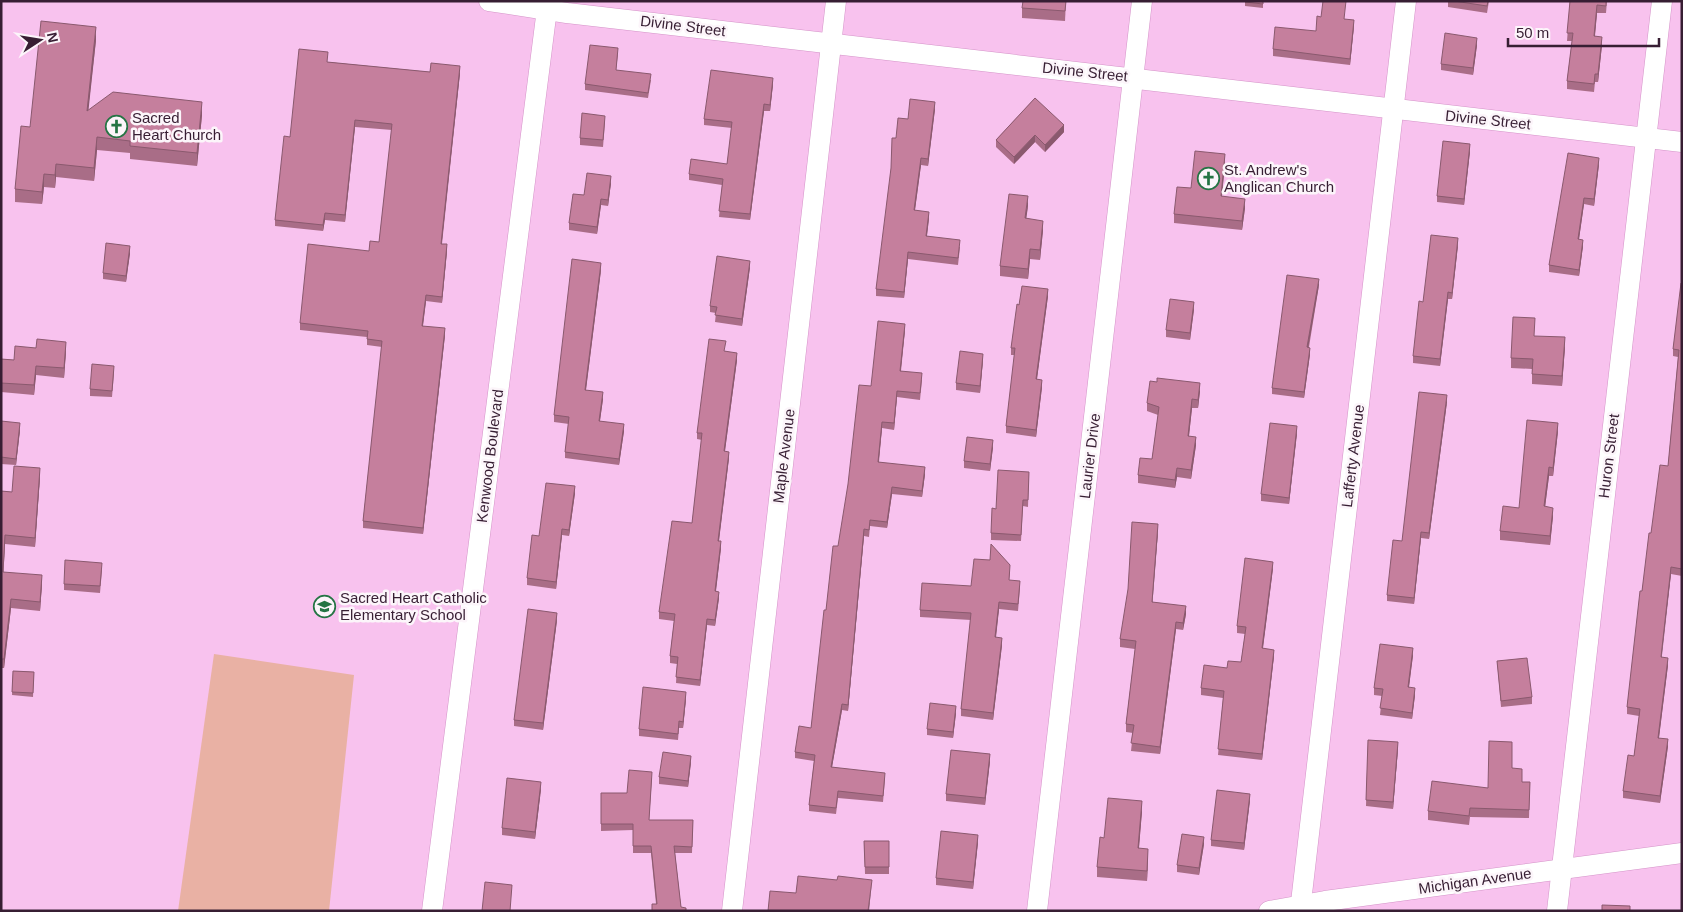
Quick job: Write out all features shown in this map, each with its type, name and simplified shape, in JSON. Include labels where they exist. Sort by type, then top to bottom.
[{"type":"street","name":"Divine Street","points":[[489,1],[548,5],[831,43],[1393,110],[1682,142]]},
{"type":"street","name":"Maple Avenue","points":[[732,911],[836,1]]},
{"type":"street","name":"Laurier Drive","points":[[1037,911],[1142,1]]},
{"type":"street","name":"Lafferty Avenue","points":[[1301,908],[1406,1]]},
{"type":"street","name":"Huron Street","points":[[1557,911],[1662,1]]},
{"type":"street","name":"Kenwood Boulevard","points":[[432,911],[548,5]]},
{"type":"street","name":"Michigan Avenue","points":[[1268,911],[1301,908],[1682,853]]},
{"type":"shaded area","points":[[214,654],[354,675],[329,911],[178,911]]},
{"type":"building","points":[[1023,1],[1066,1],[1065,11],[1022,8]]},
{"type":"building","points":[[1263,1],[1263,4],[1245,2]]},
{"type":"building","points":[[1323,1],[1346,1],[1344,19],[1354,20],[1350,59],[1273,49],[1275,27],[1316,31],[1317,16],[1321,17]]},
{"type":"building","points":[[1454,1],[1488,1],[1487,6]]},
{"type":"building","points":[[1570,1],[1606,1],[1606,6],[1597,5],[1594,36],[1602,37],[1598,74],[1595,74],[1594,84],[1567,81],[1573,33],[1567,33]]},
{"type":"building","name":"Sacred Heart Church","points":[[41,21],[96,27],[87,111],[113,92],[202,102],[197,153],[130,146],[130,141],[97,137],[94,168],[56,164],[55,175],[44,174],[42,192],[15,189],[21,126],[30,127]]},
{"type":"building","points":[[1445,33],[1477,38],[1473,68],[1441,64]]},
{"type":"building","points":[[590,45],[618,48],[616,70],[651,74],[648,93],[585,84]]},
{"type":"building","points":[[299,49],[328,52],[327,62],[430,72],[431,63],[460,66],[441,244],[447,244],[442,297],[426,295],[422,326],[445,328],[423,528],[363,521],[382,341],[367,339],[368,331],[300,323],[308,244],[369,251],[370,241],[379,242],[392,124],[355,120],[345,215],[325,213],[323,225],[275,220],[284,136],[290,137]]},
{"type":"building","points":[[711,70],[773,78],[770,105],[764,104],[750,214],[719,211],[723,179],[689,174],[691,159],[727,164],[732,122],[704,119]]},
{"type":"building","points":[[1035,98],[1064,125],[1045,145],[1035,135],[1014,157],[996,140]]},
{"type":"building","points":[[910,99],[935,102],[928,159],[921,158],[914,210],[929,212],[926,236],[960,240],[958,258],[908,252],[904,292],[876,289],[891,168],[892,138],[896,138],[898,118],[908,119]]},
{"type":"building","points":[[582,113],[605,116],[603,140],[580,138]]},
{"type":"building","points":[[1443,141],[1470,144],[1464,199],[1437,196]]},
{"type":"building","name":"St. Andrew's Anglican Church","points":[[1195,151],[1225,154],[1221,196],[1245,199],[1242,221],[1174,214],[1177,187],[1191,188]]},
{"type":"building","points":[[1568,153],[1599,158],[1594,199],[1584,198],[1578,239],[1583,240],[1579,270],[1549,265]]},
{"type":"building","points":[[587,173],[611,176],[608,200],[601,199],[597,227],[569,223],[573,194],[584,195]]},
{"type":"building","points":[[1009,194],[1028,196],[1025,218],[1043,221],[1040,250],[1030,249],[1028,269],[1000,266]]},
{"type":"building","points":[[1431,235],[1458,238],[1452,293],[1448,292],[1440,359],[1413,356],[1419,301],[1423,302]]},
{"type":"building","points":[[106,243],[130,246],[126,276],[103,273]]},
{"type":"building","points":[[717,256],[750,261],[742,319],[715,315],[717,307],[710,306]]},
{"type":"building","points":[[572,259],[601,263],[585,390],[603,392],[599,421],[624,424],[619,459],[565,452],[569,417],[554,415]]},
{"type":"building","points":[[1287,275],[1319,279],[1307,347],[1310,348],[1304,392],[1272,388]]},
{"type":"building","points":[[1681,283],[1682,569],[1671,567],[1661,657],[1668,658],[1658,738],[1668,739],[1660,796],[1623,791],[1628,755],[1634,756],[1640,709],[1627,707],[1640,591],[1642,591],[1660,465],[1668,466],[1679,350],[1673,349]]},
{"type":"building","points":[[1022,286],[1048,289],[1036,379],[1042,380],[1036,430],[1006,426],[1015,348],[1011,348],[1017,304],[1019,305]]},
{"type":"building","points":[[1170,299],[1194,302],[1190,333],[1166,330]]},
{"type":"building","points":[[1513,317],[1535,318],[1534,336],[1565,337],[1562,376],[1532,374],[1533,359],[1511,358]]},
{"type":"building","points":[[878,321],[905,324],[900,371],[922,373],[920,393],[897,391],[894,423],[882,422],[878,462],[925,467],[922,491],[892,487],[887,522],[870,520],[869,530],[864,529],[848,705],[842,704],[831,767],[885,773],[883,796],[838,791],[836,808],[809,805],[815,755],[795,752],[799,726],[811,728],[824,610],[826,610],[833,546],[838,546],[848,484],[859,385],[871,386]]},
{"type":"building","points":[[37,339],[66,342],[64,368],[36,366],[34,385],[1,383],[1,359],[14,360],[15,346],[36,348]]},
{"type":"building","points":[[709,339],[726,341],[724,351],[737,353],[724,451],[729,452],[718,541],[721,541],[715,591],[719,592],[715,620],[707,619],[700,680],[676,677],[678,657],[670,656],[675,614],[659,612],[672,521],[692,523],[702,433],[697,433]]},
{"type":"building","points":[[960,351],[983,354],[980,386],[956,383]]},
{"type":"building","points":[[92,364],[114,366],[112,391],[90,389]]},
{"type":"building","points":[[1157,378],[1200,383],[1198,400],[1192,399],[1188,436],[1196,437],[1191,470],[1177,468],[1175,480],[1138,475],[1140,458],[1152,459],[1159,407],[1147,403],[1150,381],[1157,382]]},
{"type":"building","points":[[1419,392],[1447,395],[1429,533],[1421,532],[1414,598],[1387,595],[1393,540],[1402,541]]},
{"type":"building","points":[[1527,420],[1558,423],[1553,468],[1549,467],[1544,506],[1553,508],[1550,536],[1500,531],[1503,506],[1519,508]]},
{"type":"building","points":[[1,421],[20,423],[16,459],[1,457]]},
{"type":"building","points":[[1270,423],[1297,426],[1289,498],[1261,494]]},
{"type":"building","points":[[967,437],[993,440],[990,464],[964,461]]},
{"type":"building","points":[[14,466],[40,468],[35,538],[5,535],[3,572],[42,575],[40,602],[11,599],[4,659],[1,659],[1,491],[12,492]]},
{"type":"building","points":[[998,470],[1029,472],[1028,500],[1023,500],[1021,535],[991,533],[992,508],[996,509]]},
{"type":"building","points":[[546,483],[575,486],[569,530],[562,529],[556,582],[527,578],[532,535],[539,536]]},
{"type":"building","points":[[1132,522],[1158,524],[1152,602],[1186,606],[1183,623],[1176,622],[1160,747],[1131,743],[1134,725],[1126,724],[1136,641],[1120,639],[1128,589]]},
{"type":"building","points":[[991,544],[1010,565],[1009,580],[1020,581],[1018,604],[999,602],[995,637],[1002,638],[993,713],[961,709],[971,613],[920,610],[922,583],[971,586],[974,559],[990,560]]},
{"type":"building","points":[[1245,558],[1273,562],[1262,648],[1274,650],[1262,754],[1218,749],[1224,691],[1201,688],[1204,665],[1227,668],[1228,661],[1241,662],[1246,627],[1237,626]]},
{"type":"building","points":[[65,560],[102,563],[100,586],[64,584]]},
{"type":"building","points":[[528,609],[557,613],[543,723],[514,720]]},
{"type":"building","points":[[1380,644],[1413,648],[1408,687],[1415,688],[1412,713],[1380,708],[1383,689],[1374,688]]},
{"type":"building","points":[[1527,658],[1532,697],[1501,701],[1497,661]]},
{"type":"building","points":[[13,671],[34,672],[33,693],[12,692]]},
{"type":"building","points":[[643,687],[686,692],[683,722],[679,721],[678,734],[639,729]]},
{"type":"building","points":[[930,703],[956,706],[953,732],[927,729]]},
{"type":"building","points":[[1368,740],[1398,742],[1393,802],[1366,800]]},
{"type":"building","points":[[1489,741],[1512,742],[1512,768],[1522,769],[1522,782],[1530,782],[1529,810],[1470,808],[1469,816],[1428,811],[1432,781],[1488,788]]},
{"type":"building","points":[[951,750],[990,754],[985,798],[946,794]]},
{"type":"building","points":[[663,752],[691,756],[688,781],[659,777]]},
{"type":"building","points":[[629,770],[652,772],[649,820],[693,820],[692,847],[674,846],[681,907],[686,908],[686,911],[652,911],[652,904],[657,904],[651,846],[633,846],[633,824],[601,824],[601,793],[627,793]]},
{"type":"building","points":[[507,778],[541,782],[535,832],[502,828]]},
{"type":"building","points":[[1217,790],[1250,794],[1244,843],[1211,840]]},
{"type":"building","points":[[1108,798],[1142,801],[1138,848],[1148,849],[1147,871],[1097,867],[1100,837],[1104,838]]},
{"type":"building","points":[[941,831],[978,835],[973,882],[936,878]]},
{"type":"building","points":[[1182,834],[1204,837],[1199,868],[1177,865]]},
{"type":"building","points":[[864,841],[889,841],[889,867],[865,867]]},
{"type":"building","points":[[798,876],[837,880],[838,876],[872,880],[868,911],[768,911],[770,891],[796,893]]},
{"type":"building","points":[[485,882],[512,885],[510,911],[482,911]]},
{"type":"building","points":[[1602,905],[1630,906],[1630,911],[1602,911]]},
{"type":"place","name":"Sacred Heart Church","points":[[116,127]]},
{"type":"place","name":"St. Andrew's Anglican Church","points":[[1208,179]]},
{"type":"place","name":"Sacred Heart Catholic Elementary School","points":[[324,607]]}]
